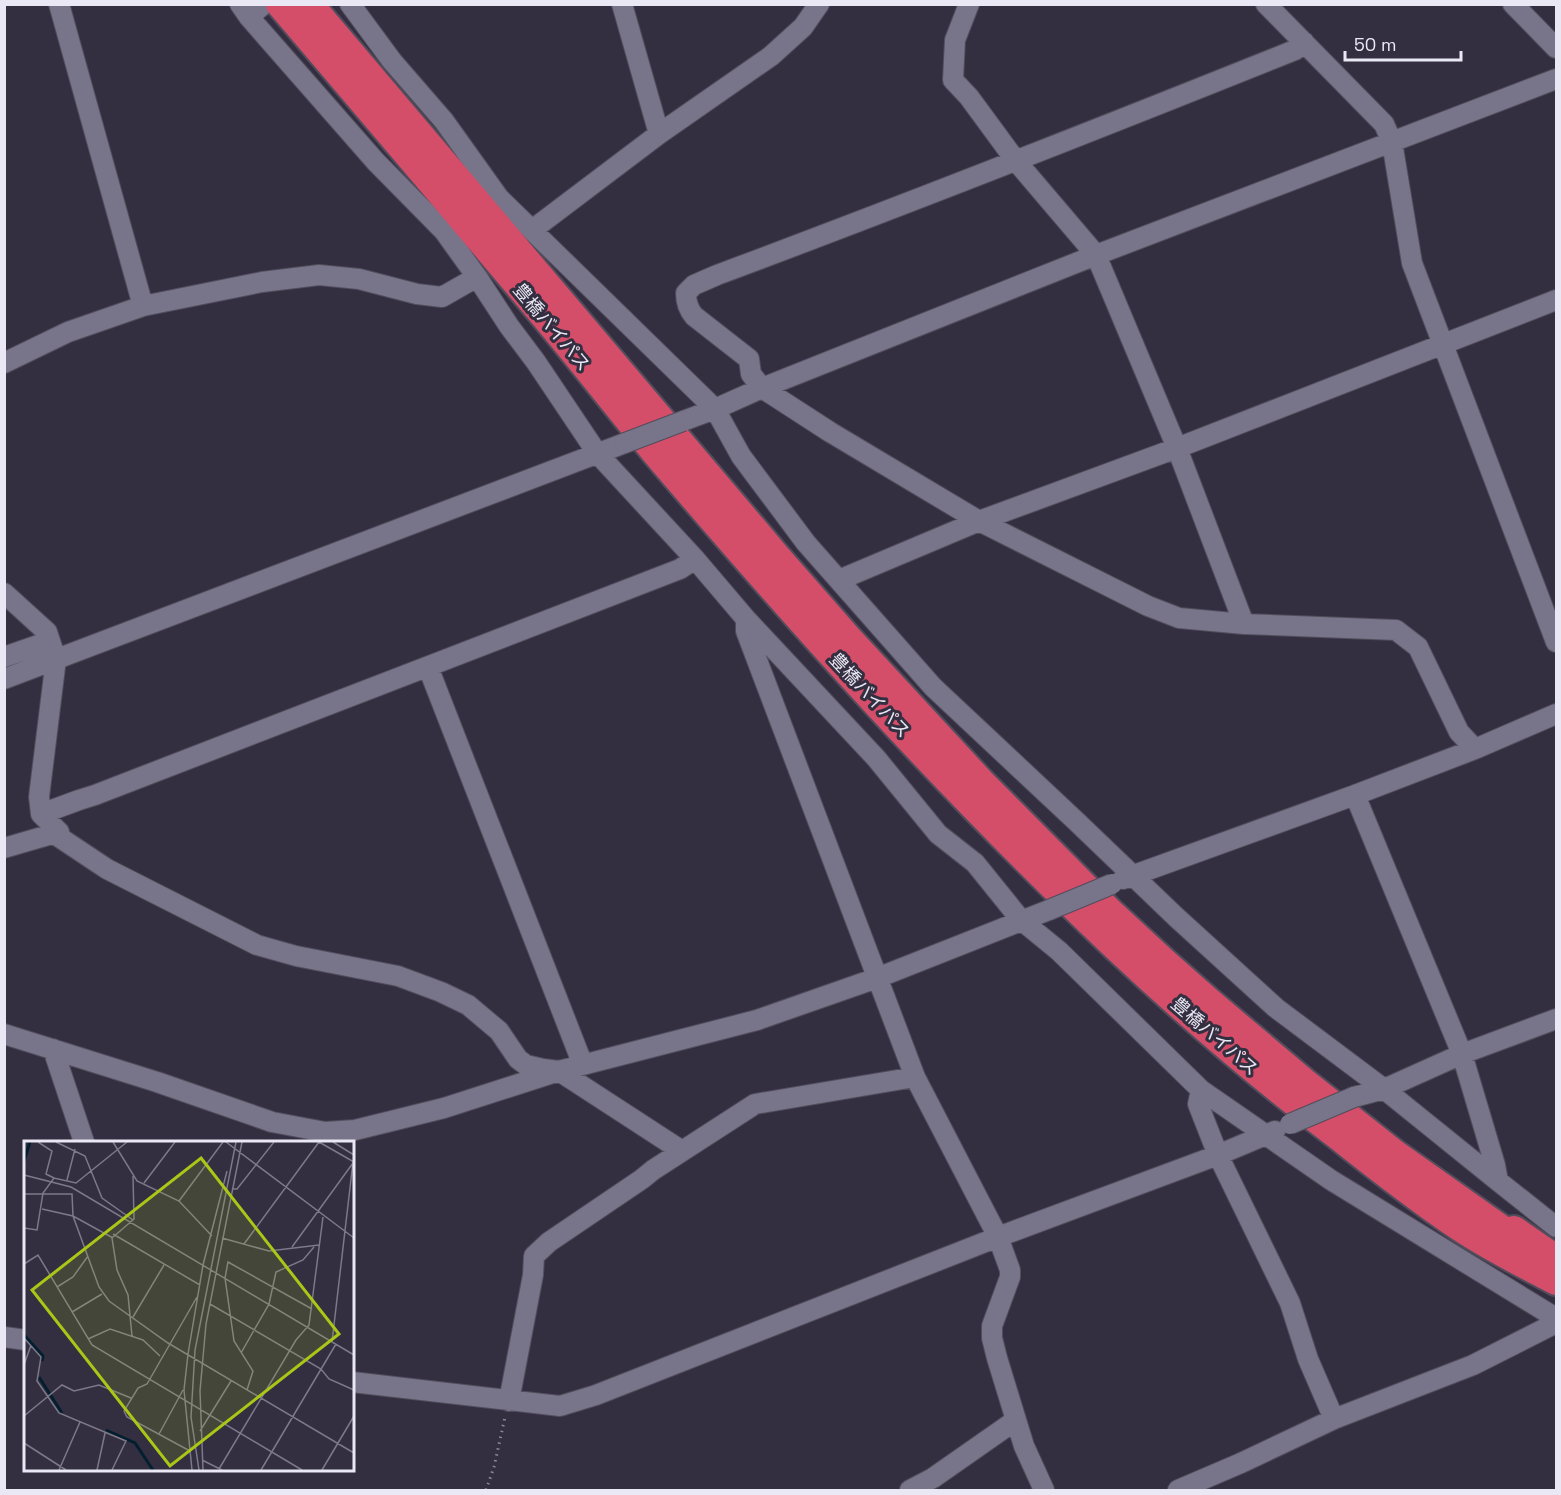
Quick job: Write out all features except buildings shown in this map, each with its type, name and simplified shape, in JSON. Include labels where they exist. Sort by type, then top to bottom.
[{"type":"highway","name":"豊橋バイパス","points":[[271,7],[980,781],[1110,912],[1207,1000],[1304,1082],[1395,1154],[1557,1267]]},
{"type":"highway","name":"豊橋バイパス","points":[[271,7],[544,316],[654,451],[829,650],[1028,863],[1148,977],[1232,1052],[1287,1097],[1463,1229],[1557,1281]]},
{"type":"highway","points":[[1453,1194],[1481,1206],[1557,1258]]},
{"type":"highway","points":[[1463,1229],[1507,1262],[1557,1294]]},
{"type":"street","points":[[59,4],[143,306]]},
{"type":"street","points":[[350,4],[392,61],[444,121],[499,198],[715,409],[741,456],[806,543],[933,687],[1176,917],[1276,1008],[1384,1089],[1557,1227]]},
{"type":"street","points":[[622,4],[659,134]]},
{"type":"street","points":[[532,230],[659,134],[771,56],[803,27],[819,4]]},
{"type":"street","points":[[969,4],[955,40],[953,80],[969,97],[1016,161],[1096,255],[1176,448],[1244,624]]},
{"type":"street","points":[[1266,4],[1384,124],[1392,142],[1412,263],[1557,642]]},
{"type":"street","points":[[1513,4],[1557,48]]},
{"type":"street","points":[[271,7],[376,162],[444,231],[597,453],[695,558],[746,619],[876,758],[938,834],[975,863],[1021,920],[1059,951],[1201,1090],[1331,1180],[1557,1318]]},
{"type":"street","points":[[1304,42],[1295,50],[1016,161],[717,275],[694,285],[686,293],[686,299],[689,310],[694,316],[749,359],[751,374],[762,388],[830,432],[979,521],[1148,606],[1179,618],[1244,624],[1396,630],[1418,647],[1459,732],[1475,748]]},
{"type":"street","points":[[4,679],[53,650],[715,409],[762,388],[1096,255],[1557,79]]},
{"type":"street","points":[[4,363],[68,332],[143,306],[262,282],[319,275],[359,279],[417,294],[442,297],[477,277]]},
{"type":"street","points":[[839,580],[979,521],[1176,448],[1557,300]]},
{"type":"street","points":[[41,814],[680,569],[695,558]]},
{"type":"street","points":[[4,593],[47,632],[53,650],[39,797],[41,814],[59,832],[59,837],[107,869],[257,945],[296,956],[398,976],[468,1005],[499,1031],[518,1059],[526,1065],[559,1071],[682,1151]]},
{"type":"street","points":[[746,619],[746,631],[915,1077],[998,1237],[1010,1270],[1010,1277],[992,1326],[992,1338],[996,1358],[1024,1446],[1044,1491]]},
{"type":"street","points":[[4,657],[53,650]]},
{"type":"street","points":[[428,667],[583,1065]]},
{"type":"street","points":[[4,1034],[158,1082],[272,1122],[325,1137],[444,1108],[559,1071],[757,1020],[877,978],[1132,875],[1355,795],[1557,714]]},
{"type":"street","points":[[1355,795],[1462,1054],[1496,1165],[1498,1181]]},
{"type":"street","points":[[4,848],[59,832]]},
{"type":"street","points":[[354,1382],[560,1406],[596,1395],[998,1237],[1218,1155],[1354,1097],[1384,1089],[1462,1054],[1557,1019]]},
{"type":"street","points":[[53,1049],[83,1141]]},
{"type":"street","points":[[509,1401],[534,1256],[549,1242],[755,1104],[915,1077]]},
{"type":"street","points":[[1201,1090],[1198,1104],[1218,1155],[1290,1303],[1308,1359],[1334,1419]]},
{"type":"street","points":[[1178,1491],[1334,1419],[1473,1365],[1557,1323]]},
{"type":"street","points":[[4,1337],[24,1340]]},
{"type":"street","points":[[910,1491],[933,1478],[1016,1420]]},
{"type":"path","points":[[486,1491],[494,1467],[509,1401]]}]
